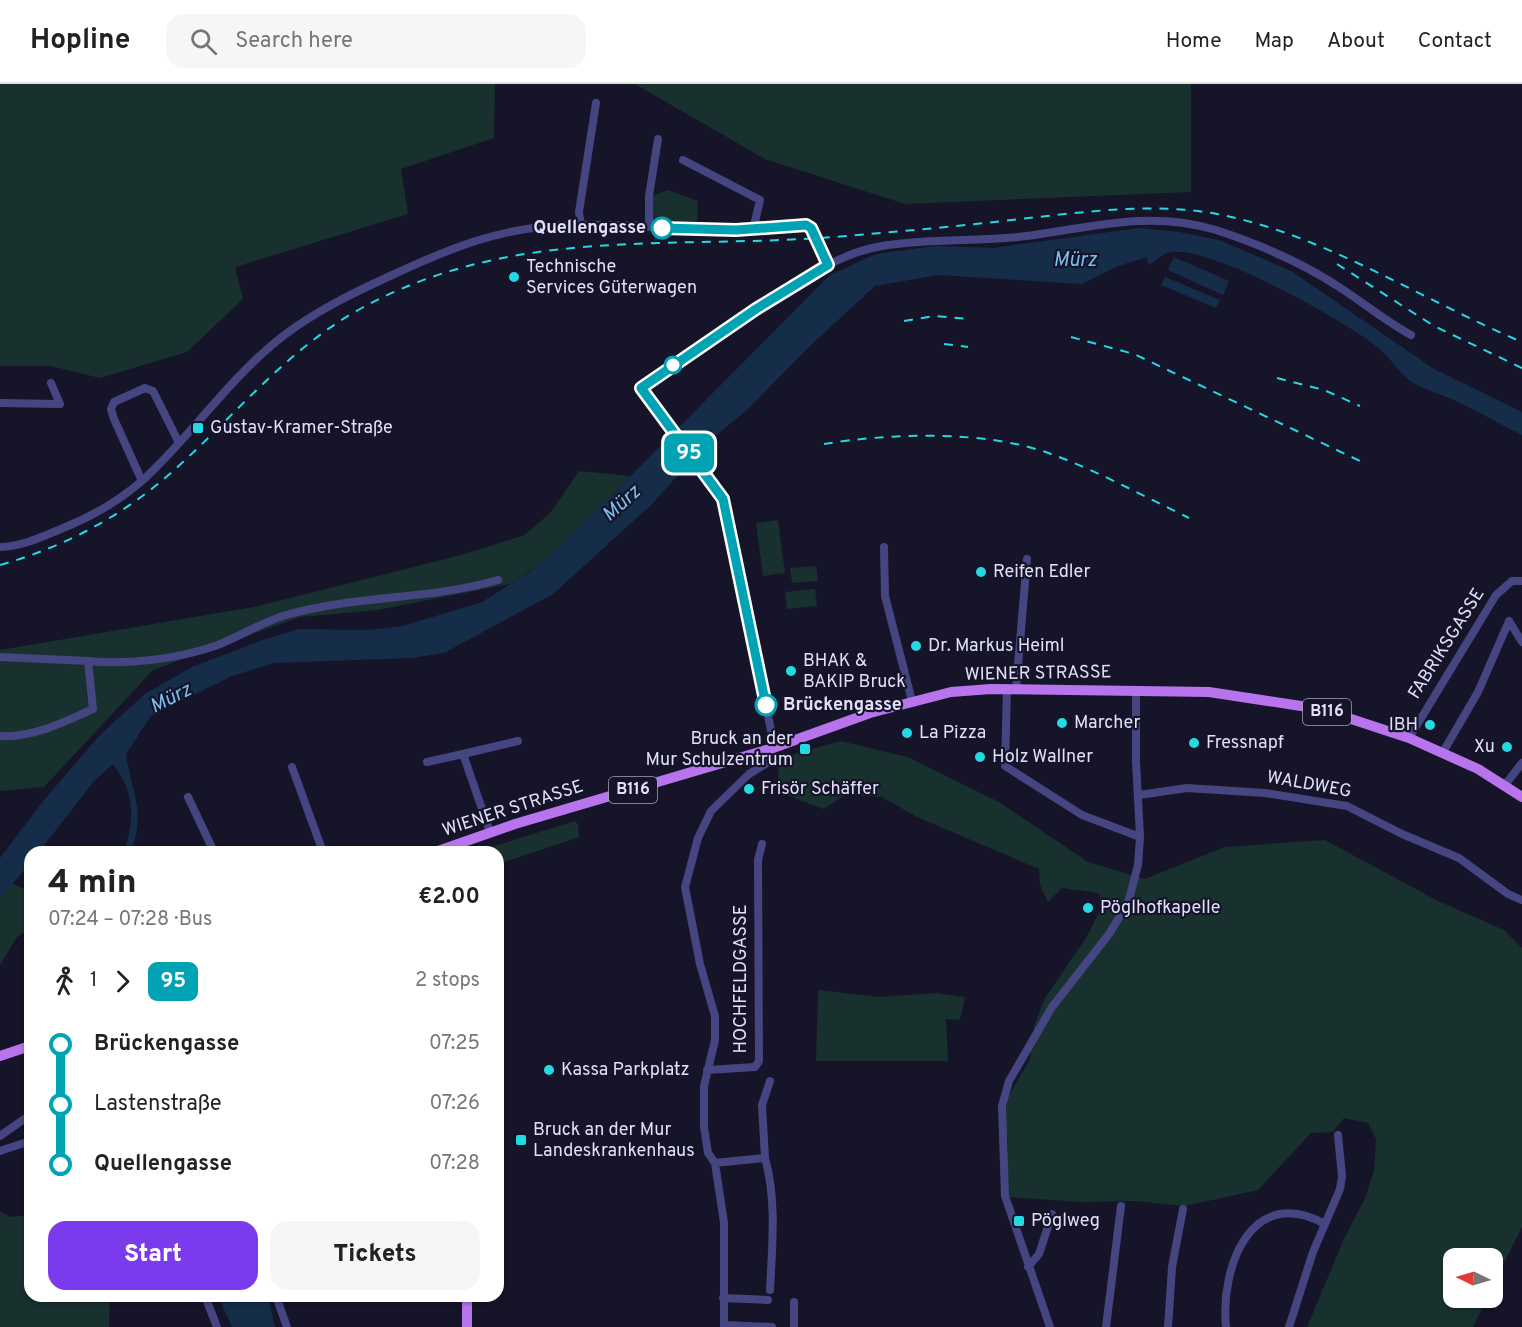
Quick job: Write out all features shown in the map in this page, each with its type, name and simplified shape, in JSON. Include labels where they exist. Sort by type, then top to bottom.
[{"type":"main road","name":"WIENER STRASSE","points":[[452,846],[490,832],[773,748],[842,721],[912,701],[951,692],[1011,689],[1235,694],[1342,716],[1443,752],[1522,795]]},
{"type":"main road","points":[[0,1056],[24,1048]]},
{"type":"main road","points":[[467,1302],[467,1327]]},
{"type":"street","points":[[581,225],[579,212],[596,103]]},
{"type":"street","points":[[649,227],[648,196],[658,140]]},
{"type":"street","points":[[683,160],[760,200],[753,230]]},
{"type":"street","points":[[773,748],[730,524],[723,499],[641,388],[756,309],[828,265],[881,246],[949,239],[1025,236],[1121,220],[1172,222],[1213,229],[1307,267],[1411,335]]},
{"type":"street","points":[[0,547],[33,540],[78,522],[119,498],[142,480],[267,350],[293,329],[335,302],[436,254],[482,237],[534,227],[581,225],[753,230],[806,225],[814,234]]},
{"type":"street","points":[[823,254],[828,265]]},
{"type":"street","points":[[0,403],[60,404],[51,383]]},
{"type":"street","points":[[142,480],[114,419],[111,409],[114,402],[145,388],[153,391],[178,443]]},
{"type":"street","points":[[884,547],[885,596],[912,701]]},
{"type":"street","points":[[1028,559],[1011,689],[1005,766],[1082,815],[1140,837]]},
{"type":"street","points":[[0,657],[125,662],[200,651],[286,615],[388,597],[409,597],[472,587],[498,580]]},
{"type":"street","name":"FABRIKSGASSE","points":[[1409,738],[1496,595],[1512,580],[1522,581]]},
{"type":"street","points":[[1443,752],[1478,692],[1509,621],[1522,642]]},
{"type":"street","points":[[0,736],[31,733],[67,722],[93,709],[88,661]]},
{"type":"street","points":[[1050,1327],[1005,1196],[1002,1106],[1004,1092],[1052,1007],[1109,934],[1128,903],[1138,865],[1140,837],[1136,762],[1136,690]]},
{"type":"street","points":[[427,762],[519,741]]},
{"type":"street","name":"HOCHFELDGASSE","points":[[772,1327],[724,1326],[724,1223],[715,1163],[708,1153],[704,1127],[704,1086],[715,1040],[715,1016],[687,905],[685,887],[689,865],[704,822],[711,811],[749,774],[772,760],[773,748]]},
{"type":"street","points":[[464,754],[490,832]]},
{"type":"street","points":[[1505,785],[1522,763]]},
{"type":"street","points":[[292,767],[321,846]]},
{"type":"street","name":"WALDWEG","points":[[1139,795],[1187,788],[1265,793],[1347,806],[1401,834],[1458,858],[1508,894],[1522,900]]},
{"type":"street","points":[[188,797],[211,846]]},
{"type":"street","name":"HOCHFELDGASSE","points":[[707,1070],[744,1068],[755,1066],[759,1061],[758,860],[762,844]]},
{"type":"street","points":[[770,1081],[762,1105],[765,1158],[770,1176],[772,1233],[770,1290]]},
{"type":"street","points":[[0,1136],[24,1119]]},
{"type":"street","points":[[1289,1327],[1340,1188],[1342,1176],[1338,1135]]},
{"type":"street","points":[[0,1151],[24,1144]]},
{"type":"street","points":[[715,1163],[765,1158]]},
{"type":"street","points":[[1106,1327],[1120,1206]]},
{"type":"street","points":[[1168,1327],[1172,1267],[1183,1209]]},
{"type":"street","points":[[1227,1327],[1226,1281],[1245,1240],[1255,1227],[1269,1215],[1279,1213],[1308,1218],[1325,1224]]},
{"type":"street","points":[[1028,1267],[1039,1254],[1052,1214]]},
{"type":"street","points":[[723,1298],[768,1300]]},
{"type":"street","points":[[207,1302],[217,1327]]},
{"type":"street","points":[[278,1302],[287,1327]]},
{"type":"street","points":[[794,1302],[794,1327]]},
{"type":"green space","points":[[0,84],[495,84],[494,138],[401,169],[408,214],[235,267],[243,299],[187,352],[100,378],[51,366],[0,366]]},
{"type":"green space","points":[[635,84],[1191,84],[1191,192],[905,204],[765,159]]},
{"type":"green space","points":[[668,190],[698,201],[697,221],[653,221],[653,196]]},
{"type":"green space","points":[[579,471],[630,476],[558,548],[510,584],[377,610],[300,617],[153,670],[44,787],[0,791],[0,650],[254,607],[457,556],[525,535],[551,512]]},
{"type":"green space","points":[[778,520],[785,573],[763,576],[756,523]]},
{"type":"green space","points":[[816,566],[818,581],[792,583],[790,568]]},
{"type":"green space","points":[[815,589],[817,606],[787,609],[785,592]]},
{"type":"green space","points":[[840,741],[908,757],[999,802],[1088,862],[1145,879],[1225,847],[1325,840],[1438,901],[1504,930],[1522,948],[1522,1227],[1503,1265],[1503,1248],[1443,1248],[1443,1308],[1482,1308],[1473,1327],[1307,1327],[1344,1239],[1365,1198],[1374,1171],[1376,1139],[1368,1123],[1344,1118],[1333,1132],[1311,1133],[1258,1190],[1185,1206],[1135,1201],[1082,1202],[1008,1197],[1008,1141],[1005,1128],[1007,1099],[1030,1059],[1034,1026],[1045,998],[1086,938],[1102,907],[1099,893],[1062,888],[1048,902],[1040,885],[1039,869],[917,817],[882,797],[845,795],[823,809],[779,792],[778,759]]},
{"type":"green space","points":[[575,821],[578,824],[579,837],[504,862],[504,846],[494,846]]},
{"type":"green space","points":[[12,883],[24,889],[24,932],[17,937],[0,965],[0,898]]},
{"type":"green space","points":[[818,990],[880,997],[936,993],[965,997],[960,1020],[946,1019],[948,1061],[816,1061]]},
{"type":"green space","points":[[0,1211],[10,1217],[24,1216],[24,1302],[110,1302],[109,1327],[0,1327]]},
{"type":"water","name":"Mürz","points":[[1139,228],[1179,232],[1219,240],[1291,271],[1434,369],[1522,412],[1522,435],[1458,402],[1415,384],[1404,376],[1376,346],[1306,302],[1241,271],[1211,259],[1185,253],[1167,253],[1148,265],[1147,257],[1118,266],[1082,284],[938,275],[875,286],[810,346],[746,411],[710,440],[651,505],[553,594],[444,653],[412,658],[274,663],[232,676],[151,716],[126,754],[138,813],[133,846],[126,846],[131,817],[129,795],[126,785],[113,764],[94,781],[44,846],[24,846],[24,871],[0,898],[0,858],[44,800],[100,735],[145,694],[192,667],[299,629],[368,630],[403,626],[482,602],[529,572],[568,539],[830,275],[876,254],[935,246],[993,248]]},
{"type":"water","points":[[1174,257],[1229,281],[1223,295],[1168,270]]},
{"type":"water","points":[[1165,277],[1220,300],[1216,308],[1161,285]]},
{"type":"water","points":[[221,1302],[269,1302],[275,1327],[232,1327]]},
{"type":"tunnel","points":[[814,234],[823,254]]},
{"type":"railway","points":[[0,565],[70,539],[134,502],[173,471],[308,344],[333,325],[360,309],[419,282],[478,263],[538,252],[598,246],[846,236],[1118,209],[1192,210],[1256,223],[1295,236],[1522,342]]},
{"type":"railway","points":[[1337,264],[1434,326],[1522,368]]},
{"type":"railway","points":[[904,321],[935,316],[970,319]]},
{"type":"railway","points":[[1071,337],[1134,354],[1360,461]]},
{"type":"railway","points":[[944,344],[968,347]]},
{"type":"railway","points":[[1277,378],[1324,390],[1360,406]]},
{"type":"railway","points":[[824,444],[850,440],[939,436],[969,437],[1026,446],[1086,468],[1189,518]]},
{"type":"bus line","name":"95","points":[[662,228],[736,230],[808,225],[828,265],[756,309],[641,388],[723,499],[766,705]]},
{"type":"place","name":"Quellengasse","points":[[662,228]]},
{"type":"place","name":"Technische Services Güterwagen","points":[[514,277]]},
{"type":"place","name":"Gustav-Kramer-Straße","points":[[198,428]]},
{"type":"place","name":"Reifen Edler","points":[[981,572]]},
{"type":"place","name":"Dr. Markus Heiml","points":[[916,646]]},
{"type":"place","name":"BHAK & BAKIP Bruck","points":[[791,671]]},
{"type":"place","name":"Brückengasse","points":[[766,705]]},
{"type":"place","name":"Marcher","points":[[1062,723]]},
{"type":"place","name":"IBH","points":[[1430,725]]},
{"type":"place","name":"La Pizza","points":[[907,733]]},
{"type":"place","name":"Fressnapf","points":[[1194,743]]},
{"type":"place","name":"Xu","points":[[1507,747]]},
{"type":"place","name":"Bruck an der Mur Schulzentrum","points":[[805,749]]},
{"type":"place","name":"Holz Wallner","points":[[980,757]]},
{"type":"place","name":"Frisör Schäffer","points":[[749,789]]},
{"type":"place","name":"Pöglhofkapelle","points":[[1088,908]]},
{"type":"place","name":"Kassa Parkplatz","points":[[549,1070]]},
{"type":"place","name":"Bruck an der Mur Landeskrankenhaus","points":[[521,1140]]},
{"type":"place","name":"Pöglweg","points":[[1019,1221]]}]
